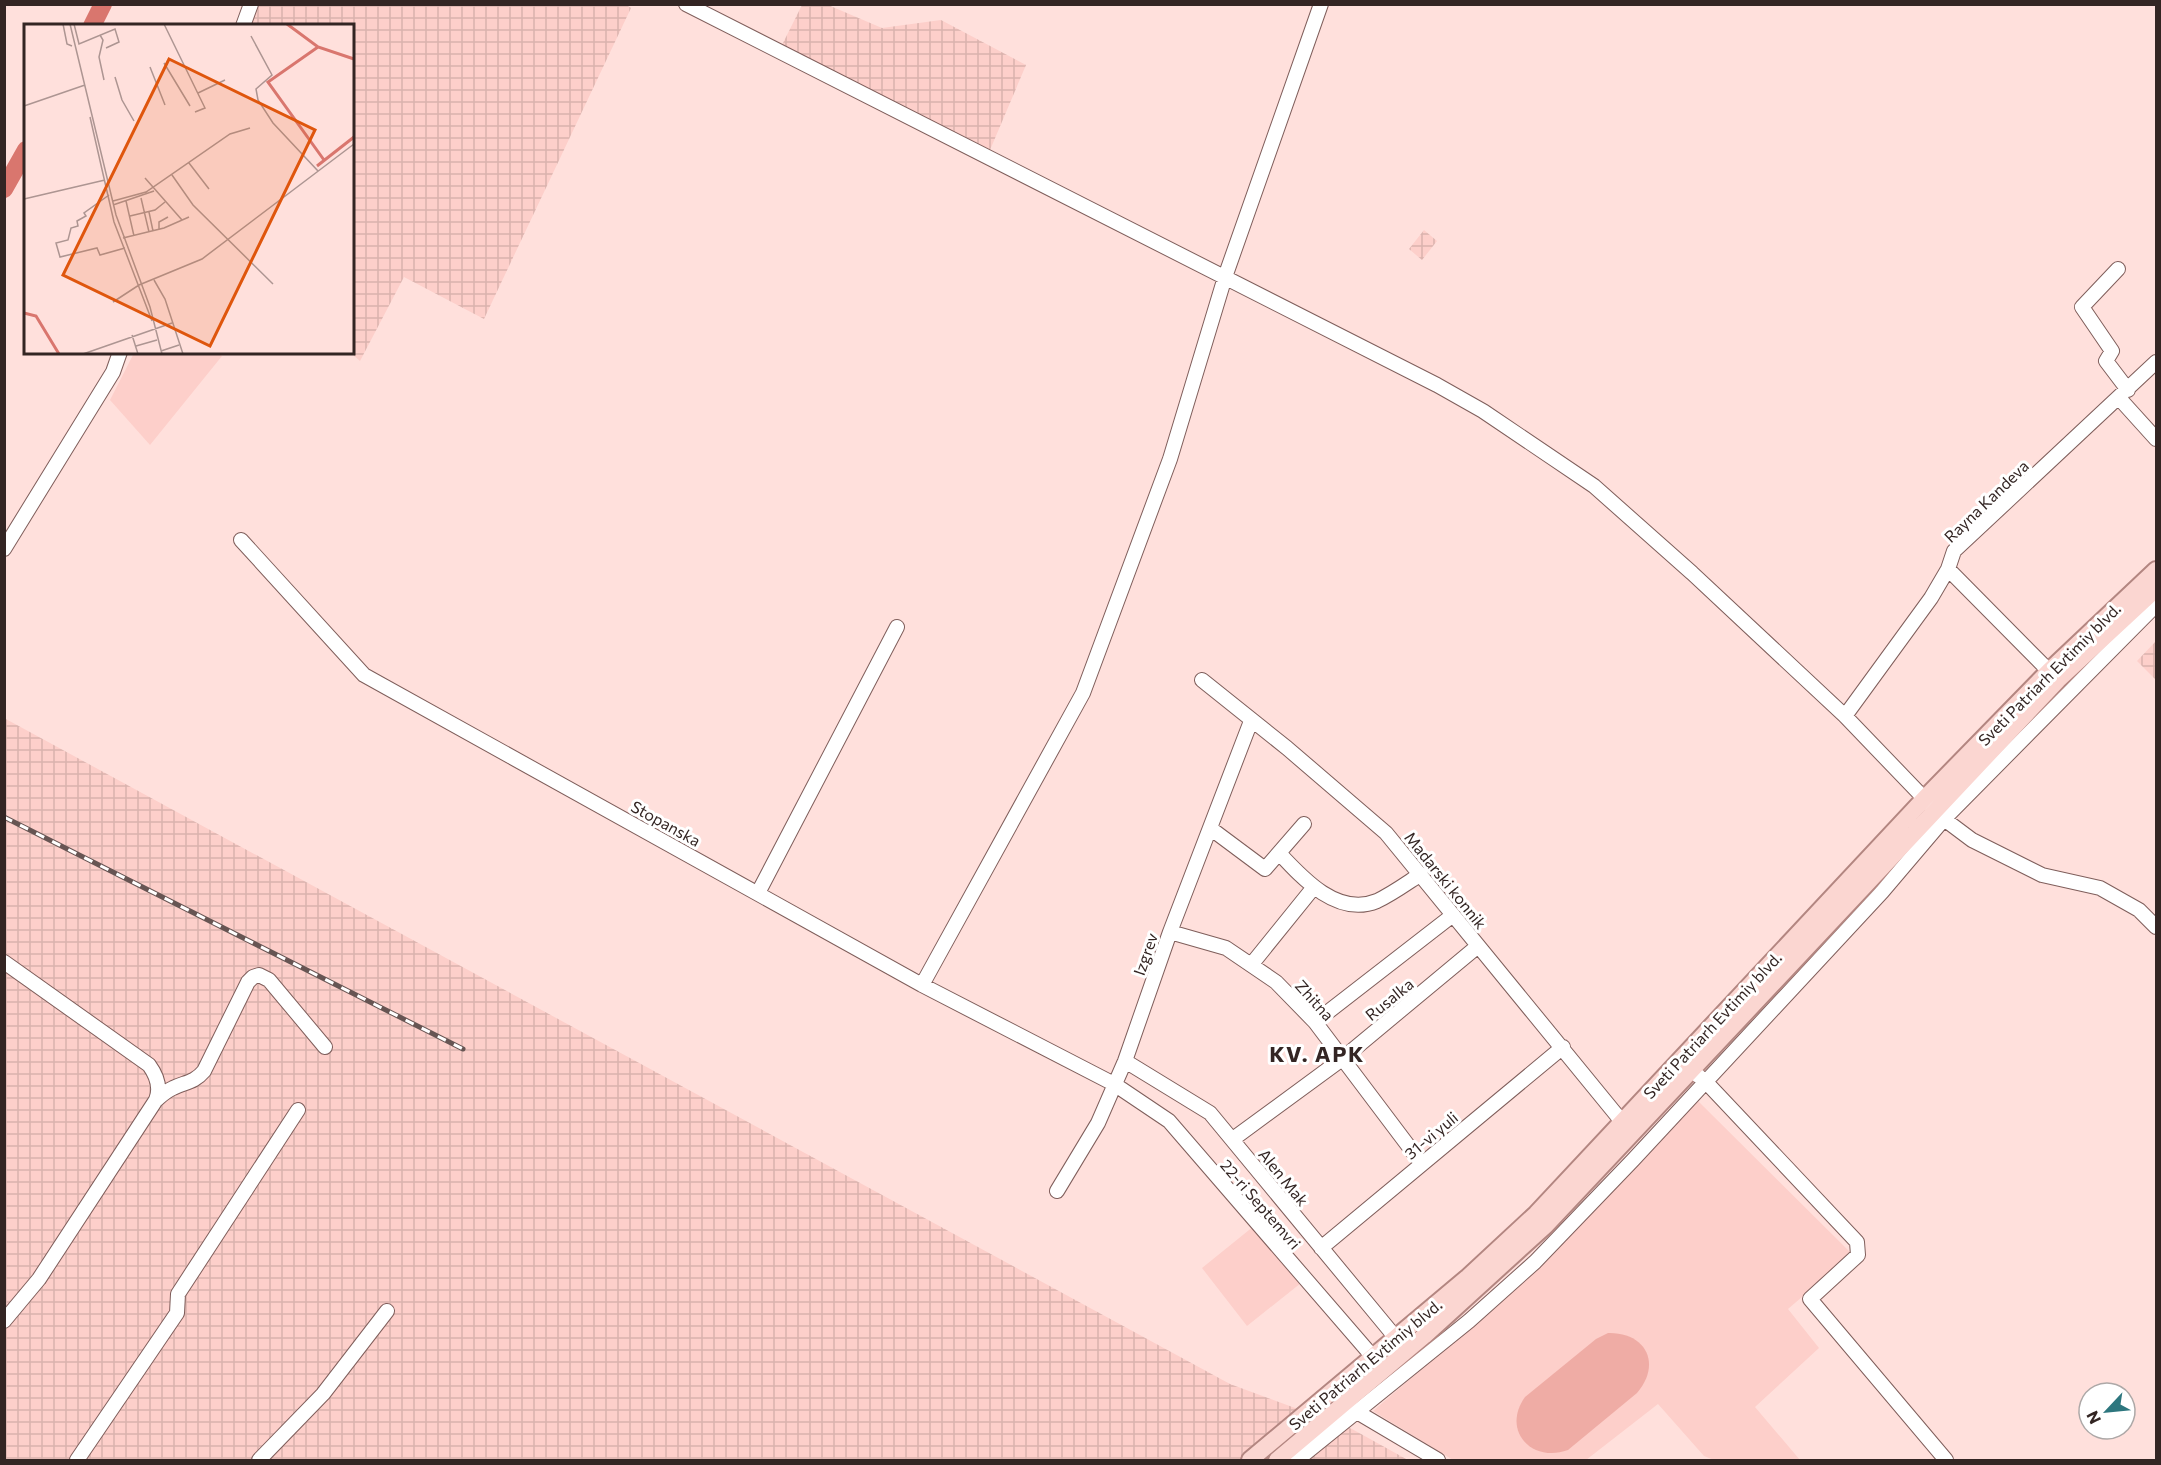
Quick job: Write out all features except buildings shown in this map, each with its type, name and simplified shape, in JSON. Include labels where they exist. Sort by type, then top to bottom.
[{"type":"main road","name":"Sveti Patriarh Evtimiy blvd.","points":[[1250,1461],[1467,1278],[1691,1070],[1935,809],[2049,671],[2157,570]]},
{"type":"main road","name":"Sveti Patriarh Evtimiy blvd.","points":[[1277,1461],[1469,1296],[1537,1233],[1627,1127],[2058,680],[2157,589]]},
{"type":"street","points":[[244,24],[250,4]]},
{"type":"street","points":[[686,4],[1446,390],[1502,423],[1594,486],[1701,581],[1845,716],[1935,809],[1972,840],[2042,875],[2100,888],[2139,910],[2157,927]]},
{"type":"street","points":[[922,985],[1083,693],[1170,459],[1225,277],[1321,4]]},
{"type":"street","points":[[2118,269],[2082,307],[2112,351],[2106,361],[2123,394],[2157,439]]},
{"type":"street","points":[[4,549],[112,372],[119,354]]},
{"type":"street","name":"Rayna Kandeva","points":[[1845,716],[1925,606],[1948,569],[1954,551],[2157,362]]},
{"type":"street","name":"Stopanska","points":[[241,540],[364,675],[922,985],[1114,1084]]},
{"type":"street","points":[[1948,569],[2049,671]]},
{"type":"street","points":[[1297,1461],[1468,1321],[1535,1262],[1882,892],[1935,809],[2157,605]]},
{"type":"street","points":[[758,893],[897,627]]},
{"type":"street","name":"Madarski konnik","points":[[1202,680],[1386,832],[1627,1127]]},
{"type":"street","name":"Izgrev","points":[[1057,1191],[1098,1123],[1125,1061],[1170,932],[1251,721]]},
{"type":"street","points":[[1210,828],[1265,869],[1304,825]]},
{"type":"street","points":[[1279,853],[1314,887],[1343,902],[1359,905],[1377,901],[1421,874]]},
{"type":"street","points":[[1251,965],[1314,887]]},
{"type":"street","points":[[1315,1022],[1453,915]]},
{"type":"street","name":"Zhitna","points":[[1170,932],[1226,948],[1276,982],[1315,1022],[1422,1164]]},
{"type":"street","name":"Rusalka","points":[[1233,1139],[1342,1059],[1478,946]]},
{"type":"street","points":[[4,962],[149,1065],[158,1083],[159,1092],[39,1279],[4,1321]]},
{"type":"street","points":[[156,1100],[175,1087],[198,1078],[204,1071],[248,982],[253,977],[260,975],[269,980],[325,1047]]},
{"type":"street","name":"31-vi yuli","points":[[1321,1248],[1563,1047]]},
{"type":"street","name":"Alen Mak","points":[[1125,1061],[1210,1113],[1396,1338]]},
{"type":"street","points":[[1691,1070],[1706,1082],[1857,1242],[1858,1255],[1810,1299],[1946,1461]]},
{"type":"street","name":"22-ri Septemvri","points":[[1114,1084],[1169,1121],[1372,1357]]},
{"type":"street","points":[[77,1461],[177,1313],[178,1294],[298,1110]]},
{"type":"street","points":[[259,1461],[323,1394],[387,1311]]},
{"type":"street","points":[[1338,1409],[1357,1412],[1438,1461]]},
{"type":"shaded area","points":[[258,4],[625,4],[631,8],[484,319],[404,277],[360,361],[352,354],[354,354],[354,24],[251,24]]},
{"type":"shaded area","points":[[802,5],[828,5],[882,28],[941,20],[1026,65],[990,150],[781,47]]},
{"type":"shaded area","points":[[1424,230],[1437,241],[1422,260],[1409,249]]},
{"type":"shaded area","points":[[133,354],[218,354],[222,356],[150,445],[110,400]]},
{"type":"shaded area","points":[[2156,641],[2156,680],[2137,661]]},
{"type":"shaded area","points":[[4,718],[1230,1384],[1352,1429],[1408,1460],[5,1460]]},
{"type":"shaded area","points":[[1698,1101],[1852,1254],[1788,1309],[1819,1348],[1755,1407],[1800,1460],[1714,1460],[1704,1456],[1658,1404],[1586,1460],[1453,1460],[1373,1411],[1533,1273]]},
{"type":"shaded area","points":[[1254,1226],[1301,1283],[1247,1326],[1202,1268]]},
{"type":"shaded area","points":[[1608,1333],[1632,1338],[1646,1352],[1649,1361],[1648,1371],[1637,1393],[1568,1450],[1555,1453],[1532,1448],[1519,1432],[1517,1421],[1518,1410],[1525,1397],[1596,1339]]},
{"type":"waterway","points":[[93,24],[103,4]]},
{"type":"waterway","points":[[4,189],[24,154]]},
{"type":"railway","points":[[4,817],[463,1049]]},
{"type":"district","name":"KV. APK","points":[[1317,1053]]}]
